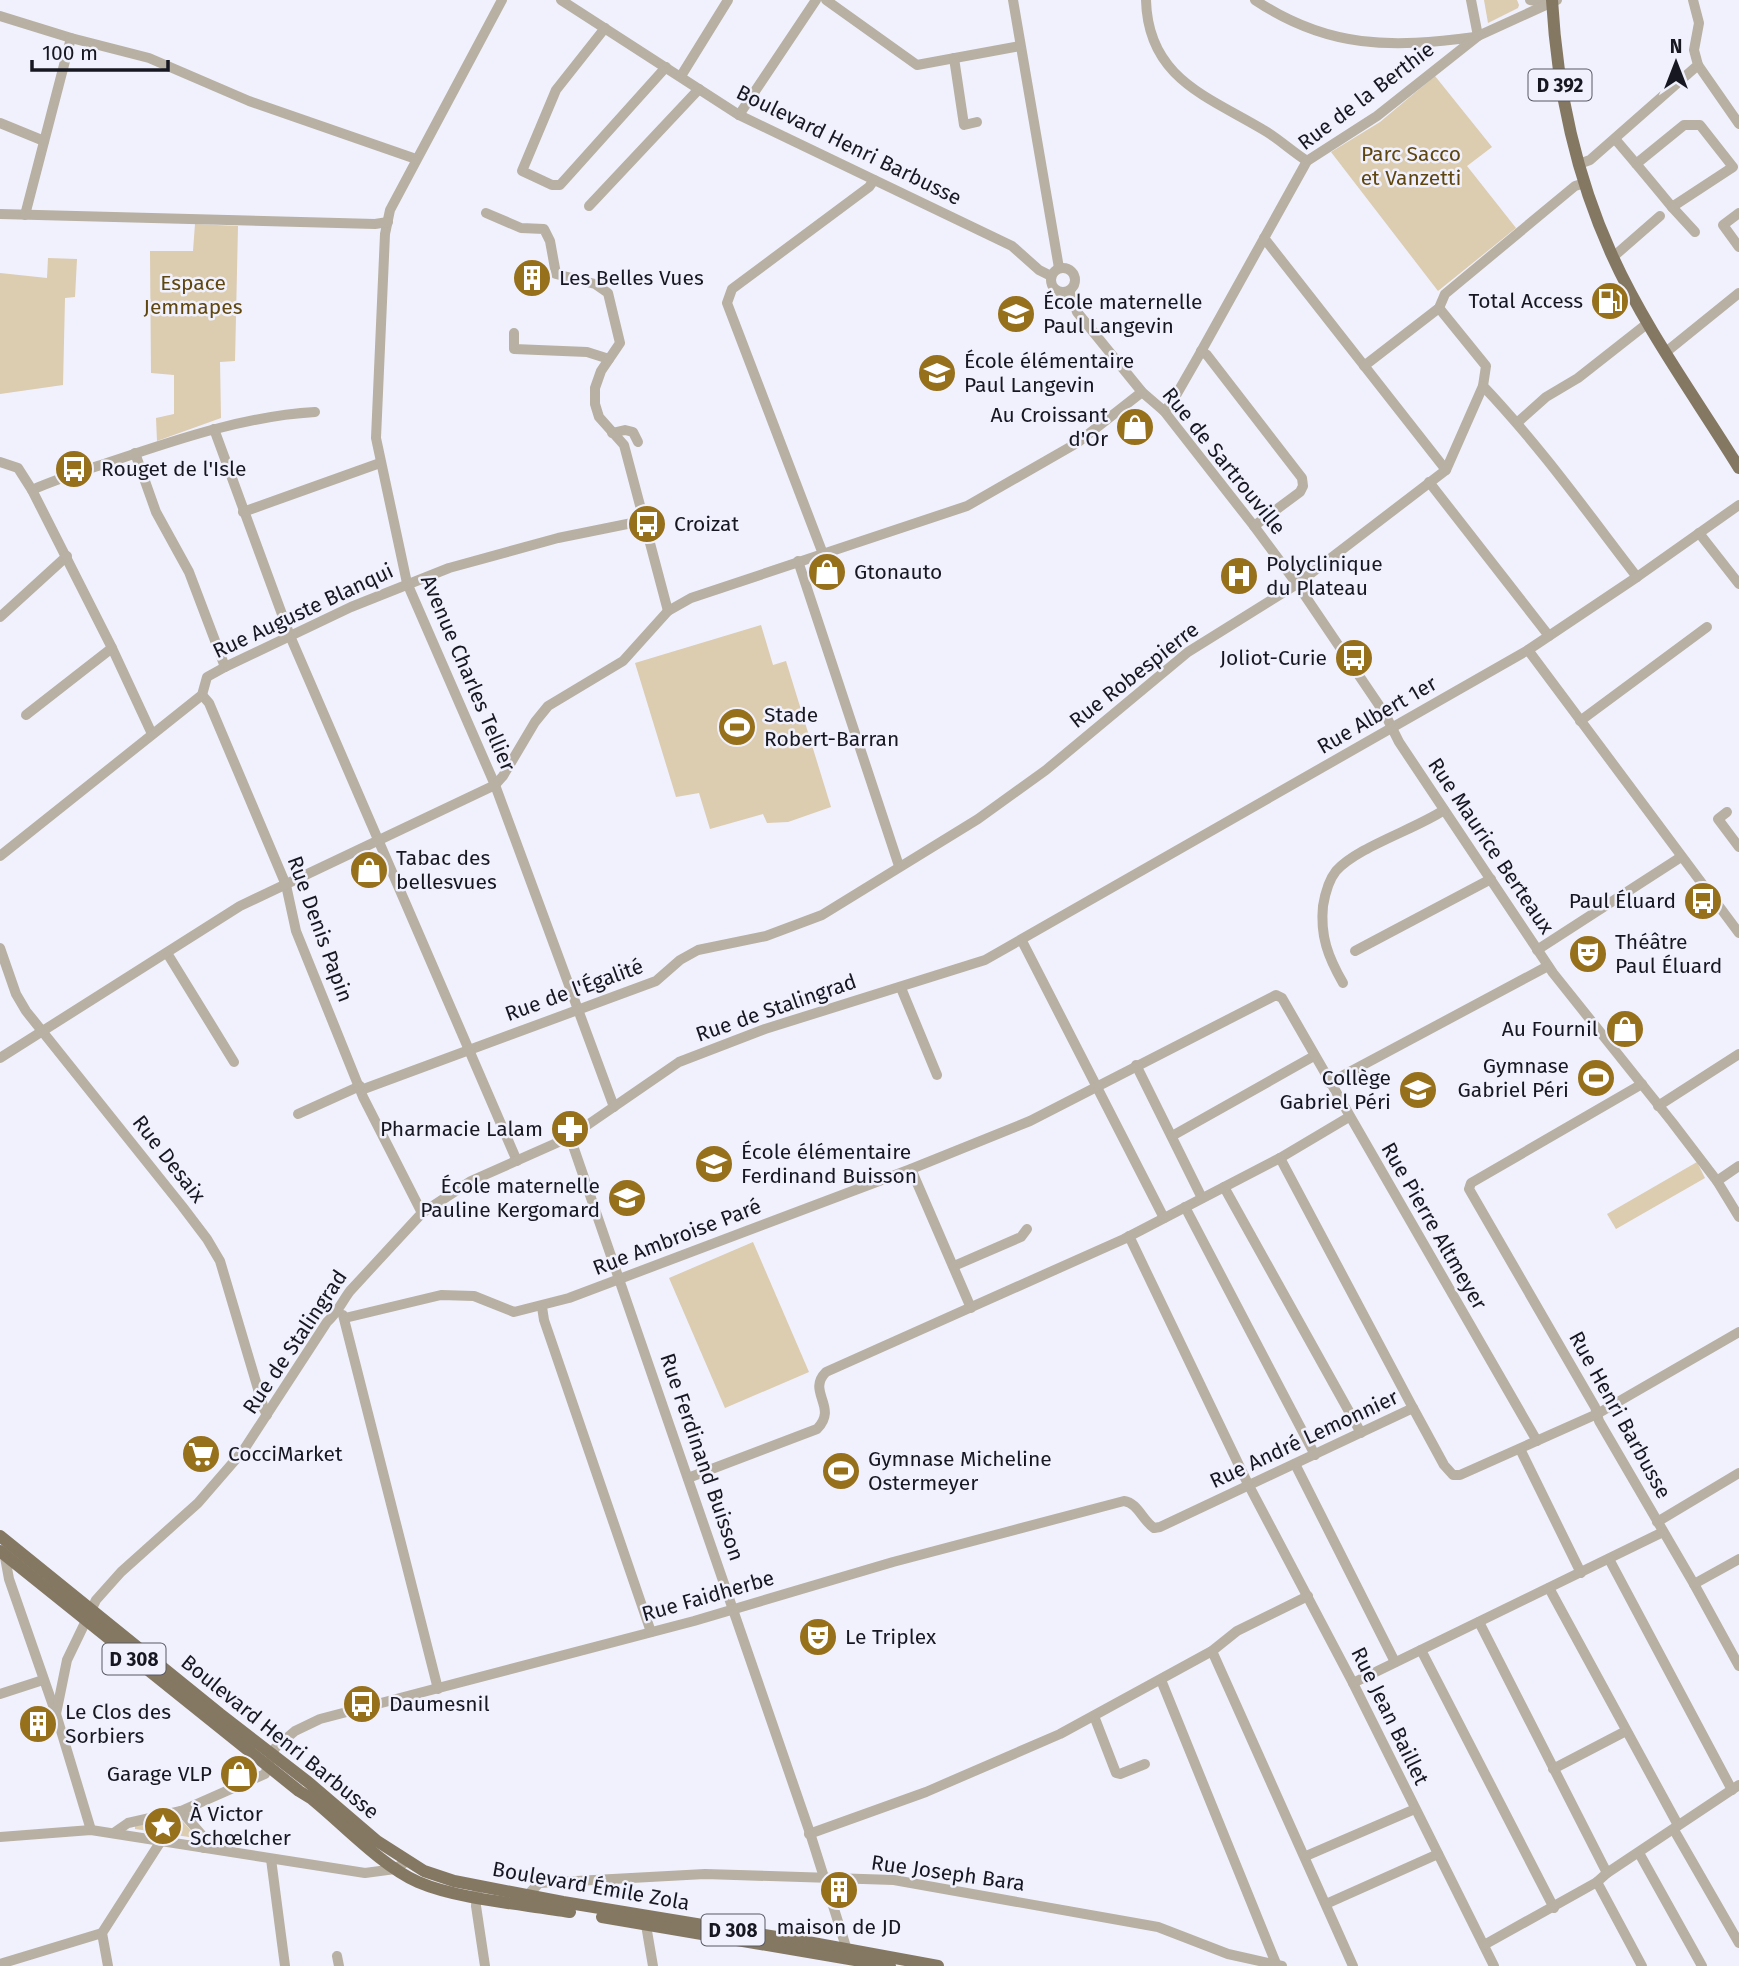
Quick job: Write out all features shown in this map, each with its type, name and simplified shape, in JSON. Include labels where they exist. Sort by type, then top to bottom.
[{"type":"main road","name":"D 392","points":[[1554,1],[1560,87],[1579,164],[1613,257],[1648,323],[1739,468]]},
{"type":"main road","name":"Boulevard Henri Barbusse","points":[[0,1536],[148,1668],[270,1760],[395,1869]]},
{"type":"main road","name":"Boulevard Henri Barbusse","points":[[1,1549],[88,1614]]},
{"type":"main road","name":"Boulevard Henri Barbusse","points":[[270,1760],[309,1782],[377,1841],[407,1861]]},
{"type":"main road","name":"Boulevard Émile Zola","points":[[407,1861],[440,1878],[513,1902],[890,1966]]},
{"type":"main road","name":"Boulevard Émile Zola","points":[[395,1869],[418,1882],[528,1895],[938,1966]]},
{"type":"street","name":"Avenue Charles Tellier","points":[[502,0],[390,209],[385,234],[376,425],[380,463],[407,583],[495,785],[614,1107]]},
{"type":"street","name":"Boulevard Henri Barbusse","points":[[561,0],[739,115],[1012,246],[1039,270],[1055,272]]},
{"type":"street","points":[[681,76],[728,0]]},
{"type":"street","points":[[739,115],[816,0]]},
{"type":"street","points":[[826,0],[917,65],[1020,46]]},
{"type":"street","points":[[1013,0],[1055,272],[1053,288],[1060,292],[1069,291],[1074,285],[1074,274],[1067,268],[1055,272]]},
{"type":"street","points":[[1146,0],[1146,18],[1156,47],[1173,70],[1202,97],[1268,133],[1307,161]]},
{"type":"street","points":[[1255,0],[1273,12],[1325,34],[1366,43],[1422,44],[1478,36],[1471,0]]},
{"type":"street","points":[[1273,12],[1277,0]]},
{"type":"street","points":[[1530,0],[1554,1]]},
{"type":"street","points":[[1693,0],[1699,23],[1694,50],[1698,65],[1739,124]]},
{"type":"street","name":"Rue de la Berthie","points":[[1164,411],[1171,404],[1307,161],[1377,116],[1478,36],[1554,1]]},
{"type":"street","points":[[0,16],[149,58],[249,101],[415,159]]},
{"type":"street","points":[[605,28],[556,90],[522,171],[552,185],[560,185],[666,67]]},
{"type":"street","points":[[25,215],[72,38]]},
{"type":"street","points":[[954,58],[964,125],[977,122]]},
{"type":"street","points":[[1579,164],[1590,160],[1698,65]]},
{"type":"street","points":[[589,206],[699,89]]},
{"type":"street","points":[[0,123],[44,141]]},
{"type":"street","points":[[1636,164],[1684,125],[1693,124],[1700,125],[1736,165],[1672,207]]},
{"type":"street","points":[[1615,139],[1695,232]]},
{"type":"street","points":[[823,554],[727,303],[732,289],[869,187],[874,180]]},
{"type":"street","points":[[1364,366],[1439,308],[1445,294],[1575,186],[1585,183]]},
{"type":"street","points":[[486,213],[521,228],[544,229],[550,241],[556,274],[595,284],[608,293],[620,343],[601,371],[595,388],[599,417],[624,445],[668,611]]},
{"type":"street","points":[[1739,213],[1723,225],[1739,247]]},
{"type":"street","points":[[0,214],[375,224],[387,222]]},
{"type":"street","points":[[1613,257],[1660,216]]},
{"type":"street","points":[[1264,238],[1446,470],[1483,386],[1486,366],[1439,308]]},
{"type":"street","name":"Rue de Sartrouville","points":[[1069,291],[1077,312],[1142,392],[1164,411],[1297,584],[1385,713],[1391,728]]},
{"type":"street","points":[[1667,352],[1739,293]]},
{"type":"street","points":[[1518,422],[1546,397],[1578,378],[1648,323]]},
{"type":"street","points":[[514,333],[514,349],[587,352],[609,359]]},
{"type":"street","points":[[1201,351],[1302,478],[1303,486],[1300,492],[1254,526]]},
{"type":"street","points":[[1483,386],[1518,422],[1575,493],[1637,578]]},
{"type":"street","points":[[0,1058],[240,906],[495,785],[548,706],[624,661],[668,611],[691,597],[967,506],[1077,443],[1142,392]]},
{"type":"street","points":[[33,490],[135,453],[214,429],[292,413],[315,412]]},
{"type":"street","points":[[214,429],[290,636],[517,1161]]},
{"type":"street","points":[[612,433],[625,430],[633,432],[638,442]]},
{"type":"street","points":[[135,453],[156,512],[189,572],[225,667]]},
{"type":"street","points":[[0,462],[18,468],[33,490],[152,734]]},
{"type":"street","points":[[243,512],[380,463]]},
{"type":"street","name":"Rue Robespierre","points":[[978,820],[1046,770],[1188,652],[1297,584],[1446,470]]},
{"type":"street","points":[[1429,482],[1549,636]]},
{"type":"street","name":"Rue Albert 1er","points":[[1022,941],[1528,650],[1637,578],[1739,505]]},
{"type":"street","name":"Rue Auguste Blanqui","points":[[0,856],[202,695],[207,677],[225,667],[407,583],[449,568],[558,538],[642,521]]},
{"type":"street","points":[[1699,533],[1739,584]]},
{"type":"street","points":[[0,617],[67,556]]},
{"type":"street","points":[[798,561],[899,866]]},
{"type":"street","points":[[1580,721],[1707,626]]},
{"type":"street","points":[[26,715],[112,648]]},
{"type":"street","points":[[1528,650],[1738,931]]},
{"type":"street","name":"Rue Denis Papin","points":[[202,695],[209,702],[219,725],[285,886],[296,931],[363,1097],[422,1213]]},
{"type":"street","name":"Rue Maurice Berteaux","points":[[1391,728],[1548,966],[1717,1181],[1739,1217]]},
{"type":"street","points":[[1343,983],[1329,959],[1322,936],[1325,894],[1335,872],[1357,855],[1444,810]]},
{"type":"street","points":[[1727,812],[1718,819],[1739,846]]},
{"type":"street","name":"Rue de l'Égalité","points":[[298,1114],[360,1088],[656,981],[680,960],[698,950],[766,936],[822,915],[978,820]]},
{"type":"street","points":[[1537,950],[1681,857]]},
{"type":"street","points":[[1355,951],[1490,879]]},
{"type":"street","points":[[1022,941],[1164,1218]]},
{"type":"street","name":"Rue de Stalingrad","points":[[56,1714],[67,1660],[88,1614],[121,1572],[209,1492],[243,1451],[327,1322],[343,1314],[342,1302],[350,1291],[422,1213],[471,1181],[570,1137],[680,1062],[716,1047],[985,960],[1022,941]]},
{"type":"street","name":"Rue Desaix","points":[[0,948],[16,994],[26,1011],[207,1239],[220,1261],[267,1415]]},
{"type":"street","points":[[167,953],[234,1062]]},
{"type":"street","points":[[1329,1083],[1548,966]]},
{"type":"street","points":[[901,988],[937,1075]]},
{"type":"street","name":"Rue Ambroise Paré","points":[[343,1314],[442,1295],[474,1296],[514,1312],[542,1307],[911,1169],[1030,1121],[1276,995]]},
{"type":"street","name":"Rue Pierre Altmeyer","points":[[1276,995],[1282,998],[1536,1441]]},
{"type":"street","points":[[1658,1106],[1739,1054]]},
{"type":"street","points":[[1172,1136],[1314,1056]]},
{"type":"street","points":[[1136,1065],[1202,1198]]},
{"type":"street","name":"Rue Henri Barbusse","points":[[1642,1084],[1471,1183],[1469,1189],[1739,1667]]},
{"type":"street","points":[[688,1478],[812,1432],[823,1423],[826,1416],[826,1406],[818,1387],[819,1379],[826,1372],[1129,1236],[1280,1158],[1349,1117]]},
{"type":"street","name":"Rue Ferdinand Buisson","points":[[570,1137],[810,1834],[847,1950]]},
{"type":"street","points":[[1280,1158],[1413,1408]]},
{"type":"street","points":[[1717,1181],[1739,1166]]},
{"type":"street","points":[[911,1169],[971,1308]]},
{"type":"street","points":[[1224,1187],[1361,1433]]},
{"type":"street","points":[[1185,1207],[1315,1455]]},
{"type":"street","points":[[954,1266],[1021,1237],[1027,1229]]},
{"type":"street","name":"Rue Jean Baillet","points":[[1129,1236],[1249,1485],[1353,1683],[1494,1966]]},
{"type":"street","points":[[542,1307],[544,1320],[651,1632]]},
{"type":"street","points":[[343,1314],[438,1689]]},
{"type":"street","name":"Rue André Lemonnier","points":[[1154,1528],[1413,1408],[1444,1465],[1453,1475],[1467,1473],[1597,1414],[1739,1332]]},
{"type":"street","points":[[1520,1449],[1581,1573]]},
{"type":"street","points":[[1295,1464],[1395,1662]]},
{"type":"street","points":[[1657,1521],[1739,1473]]},
{"type":"street","name":"Rue Faidherbe","points":[[115,1832],[128,1823],[181,1811],[265,1774],[275,1748],[295,1731],[320,1719],[733,1610],[893,1562],[1124,1500],[1133,1505],[1154,1528]]},
{"type":"street","points":[[1353,1683],[1663,1532]]},
{"type":"street","points":[[1,1549],[91,1830]]},
{"type":"street","points":[[1484,1945],[1597,1882],[1735,1788],[1609,1559]]},
{"type":"street","points":[[1694,1584],[1739,1559]]},
{"type":"street","points":[[1549,1588],[1739,1943]]},
{"type":"street","points":[[810,1834],[926,1792],[1060,1734],[1212,1651],[1237,1631],[1308,1597]]},
{"type":"street","points":[[1479,1622],[1607,1873]]},
{"type":"street","points":[[1421,1650],[1554,1908]]},
{"type":"street","points":[[1212,1651],[1353,1966]]},
{"type":"street","points":[[0,1694],[43,1679]]},
{"type":"street","points":[[1161,1680],[1279,1966]]},
{"type":"street","points":[[1094,1716],[1116,1773],[1120,1774],[1145,1764]]},
{"type":"street","points":[[1553,1769],[1626,1731]]},
{"type":"street","points":[[1306,1856],[1415,1809]]},
{"type":"street","points":[[181,1811],[201,1834],[204,1848]]},
{"type":"street","points":[[0,1837],[91,1830],[115,1832],[365,1873],[395,1869],[407,1861]]},
{"type":"street","points":[[0,1964],[102,1933],[161,1841]]},
{"type":"street","points":[[1639,1853],[1702,1966]]},
{"type":"street","points":[[1326,1904],[1438,1854]]},
{"type":"street","points":[[271,1859],[285,1966]]},
{"type":"street","name":"Rue Joseph Bara","points":[[513,1902],[528,1895],[539,1883],[640,1876],[705,1874],[906,1882],[1150,1925],[1228,1954],[1279,1966]]},
{"type":"street","points":[[1597,1882],[1642,1966]]},
{"type":"street","points":[[477,1891],[485,1966]]},
{"type":"street","points":[[646,1925],[653,1966]]},
{"type":"street","points":[[102,1933],[108,1966]]},
{"type":"green space","points":[[1484,0],[1517,0],[1519,5],[1488,23]]},
{"type":"green space","name":"Parc Sacco et Vanzetti","points":[[1435,76],[1492,147],[1467,166],[1516,228],[1438,291],[1331,152],[1380,122]]},
{"type":"green space","name":"Espace Jemmapes","points":[[195,224],[238,226],[235,361],[220,362],[221,418],[157,441],[156,418],[174,414],[174,375],[151,373],[150,251],[193,251]]},
{"type":"green space","points":[[48,258],[77,259],[75,297],[65,298],[63,385],[0,394],[0,273],[47,278]]},
{"type":"green space","name":"Stade Robert-Barran","points":[[761,625],[773,665],[786,661],[831,807],[788,822],[767,823],[763,814],[710,829],[699,793],[676,797],[635,663]]},
{"type":"green space","points":[[1697,1162],[1705,1178],[1616,1229],[1607,1214]]},
{"type":"green space","points":[[753,1242],[809,1372],[725,1408],[669,1278]]},
{"type":"green space","points":[[178,1816],[192,1832],[189,1837],[135,1829],[135,1825]]},
{"type":"place","name":"Les Belles Vues","points":[[532,278]]},
{"type":"place","name":"Total Access","points":[[1610,301]]},
{"type":"place","name":"École maternelle Paul Langevin","points":[[1016,314]]},
{"type":"place","name":"École élémentaire Paul Langevin","points":[[937,373]]},
{"type":"place","name":"Au Croissant d'Or","points":[[1135,427]]},
{"type":"place","name":"Rouget de l'Isle","points":[[74,469]]},
{"type":"place","name":"Croizat","points":[[647,524]]},
{"type":"place","name":"Gtonauto","points":[[827,572]]},
{"type":"place","name":"Polyclinique du Plateau","points":[[1239,576]]},
{"type":"place","name":"Joliot-Curie","points":[[1354,658]]},
{"type":"place","name":"Stade Robert-Barran","points":[[737,727]]},
{"type":"place","name":"Tabac des bellesvues","points":[[369,870]]},
{"type":"place","name":"Paul Éluard","points":[[1703,901]]},
{"type":"place","name":"Théâtre Paul Éluard","points":[[1588,954]]},
{"type":"place","name":"Au Fournil","points":[[1625,1029]]},
{"type":"place","name":"Gymnase Gabriel Péri","points":[[1596,1078]]},
{"type":"place","name":"Collège Gabriel Péri","points":[[1418,1090]]},
{"type":"place","name":"Pharmacie Lalam","points":[[570,1129]]},
{"type":"place","name":"École élémentaire Ferdinand Buisson","points":[[714,1164]]},
{"type":"place","name":"École maternelle Pauline Kergomard","points":[[627,1198]]},
{"type":"place","name":"CocciMarket","points":[[201,1454]]},
{"type":"place","name":"Gymnase Micheline Ostermeyer","points":[[841,1471]]},
{"type":"place","name":"Le Triplex","points":[[818,1637]]},
{"type":"place","name":"Daumesnil","points":[[362,1704]]},
{"type":"place","name":"Le Clos des Sorbiers","points":[[38,1724]]},
{"type":"place","name":"Garage VLP","points":[[239,1774]]},
{"type":"place","name":"À Victor Schœlcher","points":[[163,1826]]},
{"type":"place","name":"maison de JD","points":[[839,1890]]}]
